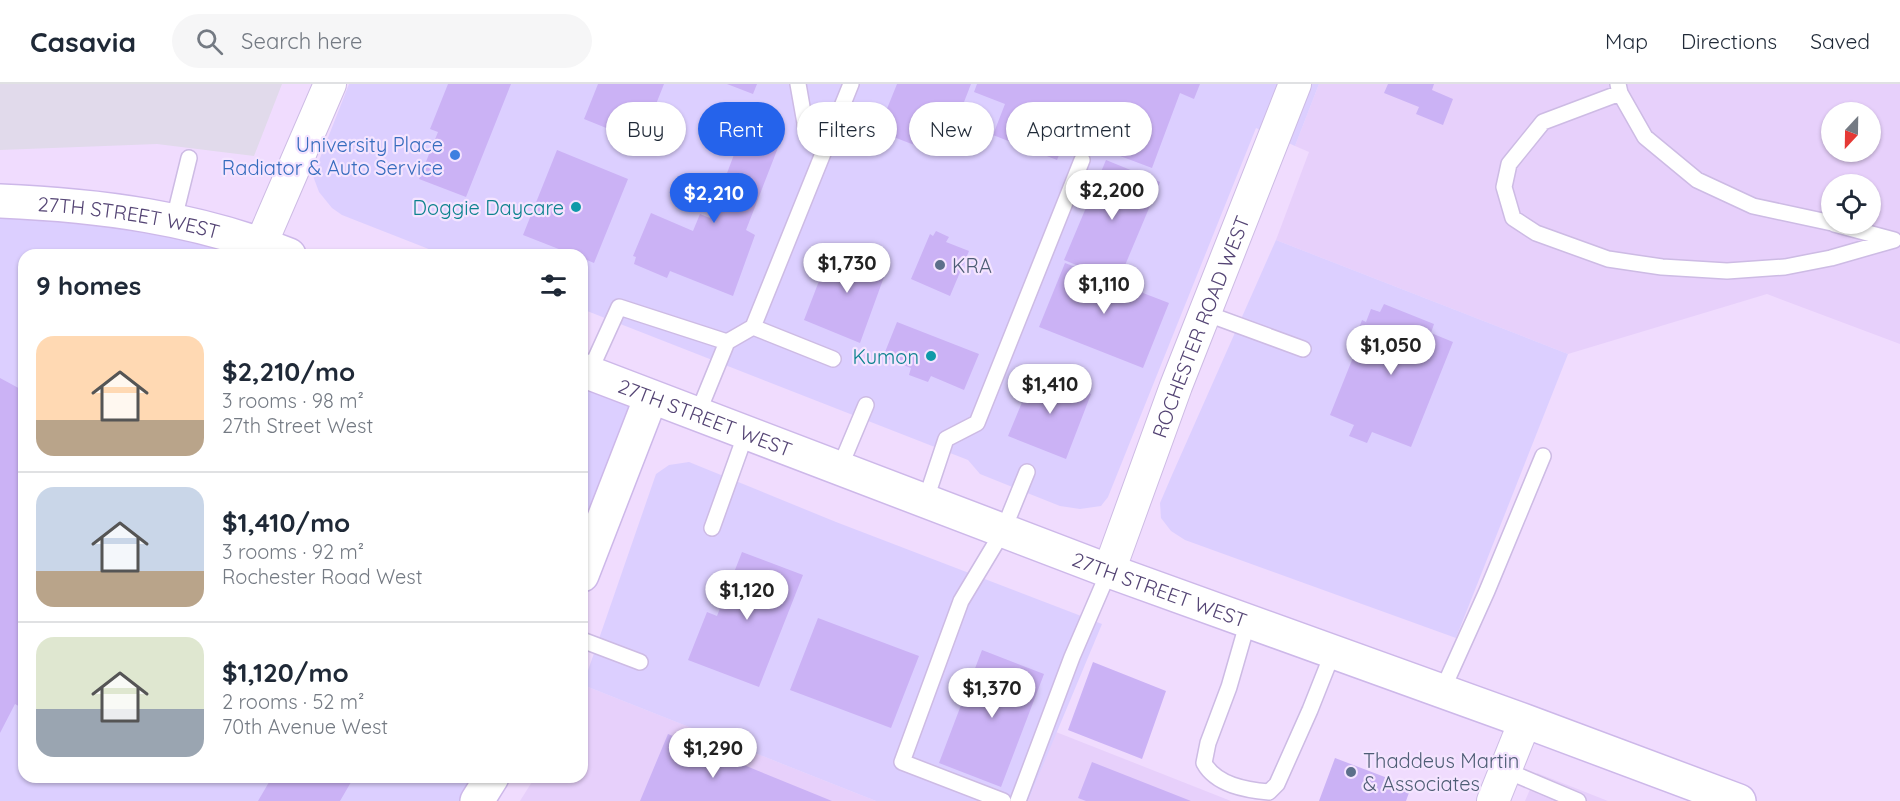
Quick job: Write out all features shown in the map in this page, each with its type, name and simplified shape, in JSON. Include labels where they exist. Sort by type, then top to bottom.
[{"type":"main road","name":"27TH STREET WEST","points":[[0,201],[113,209],[174,219],[275,249]]},
{"type":"main road","name":"27TH STREET WEST","points":[[588,372],[1109,571],[1526,721],[1739,801]]},
{"type":"main road","points":[[588,560],[651,397]]},
{"type":"main road","points":[[477,801],[488,783]]},
{"type":"street","points":[[275,249],[330,84]]},
{"type":"street","name":"ROCHESTER ROAD WEST","points":[[1109,571],[1176,386],[1295,84]]},
{"type":"street","points":[[1493,801],[1526,721]]},
{"type":"lane","points":[[798,84],[801,102]]},
{"type":"lane","points":[[844,102],[851,84]]},
{"type":"lane","points":[[1821,220],[1754,206],[1697,180],[1645,137],[1619,88],[1543,122],[1509,164],[1504,187],[1513,218],[1536,234],[1608,259],[1662,267],[1727,271],[1785,267],[1831,258],[1897,240]]},
{"type":"lane","points":[[698,413],[727,342],[753,327],[822,156]]},
{"type":"lane","points":[[174,219],[189,158]]},
{"type":"lane","points":[[925,502],[946,439],[977,423],[1082,160]]},
{"type":"lane","points":[[1874,234],[1897,240]]},
{"type":"lane","points":[[588,367],[619,307],[727,342]]},
{"type":"lane","points":[[1204,313],[1303,350]]},
{"type":"lane","points":[[753,327],[832,359]]},
{"type":"lane","points":[[840,467],[866,405]]},
{"type":"lane","points":[[712,528],[746,432]]},
{"type":"lane","points":[[1442,691],[1487,591],[1543,456]]},
{"type":"lane","points":[[1003,801],[902,762],[962,601],[1003,531],[1027,472]]},
{"type":"lane","points":[[1018,801],[1072,657],[1109,571]]},
{"type":"lane","points":[[1248,621],[1229,687],[1208,744],[1204,763],[1210,774],[1247,790],[1269,792],[1277,784],[1333,652]]},
{"type":"lane","points":[[588,642],[640,662]]},
{"type":"lane","points":[[1505,770],[1578,801]]},
{"type":"shaded area","points":[[0,84],[282,84],[254,156],[157,144],[0,150]]},
{"type":"shaded area","points":[[349,84],[1319,84],[1295,146],[1256,128],[1108,497],[1101,506],[1080,509],[1060,506],[980,474],[968,460],[588,311],[588,249],[429,249],[342,215],[332,208],[319,192],[313,176]]},
{"type":"shaded area","points":[[1319,84],[1900,84],[1900,344],[1767,294],[1568,354],[1276,240],[1309,152],[1295,146]]},
{"type":"shaded area","points":[[0,201],[257,249],[18,249],[18,783],[488,783],[477,801],[0,801]]},
{"type":"shaded area","points":[[1276,240],[1568,354],[1456,638],[1185,540],[1171,531],[1161,518],[1160,503]]},
{"type":"shaded area","points":[[588,372],[651,397],[588,560]]},
{"type":"shaded area","points":[[689,462],[836,522],[1102,624],[1028,801],[876,801],[588,687],[588,671],[656,474],[669,465]]},
{"type":"shaded area","points":[[588,687],[876,801],[520,801],[531,783],[588,783]]},
{"type":"shaded area","points":[[1056,732],[1231,801],[1028,801]]},
{"type":"shaded area","points":[[1537,773],[1608,801],[1525,801]]},
{"type":"building","name":"University Place Radiator & Auto Service","points":[[448,84],[511,84],[466,197],[419,179],[438,132],[430,129]]},
{"type":"building","points":[[598,84],[664,84],[657,102],[606,102],[606,128],[584,119]]},
{"type":"building","points":[[727,84],[757,84],[753,94]]},
{"type":"building","points":[[897,84],[971,84],[964,102],[909,102],[909,143],[897,138],[897,102],[890,102]]},
{"type":"building","points":[[977,84],[1200,84],[1194,99],[1180,93],[1152,168],[1120,156],[1152,156],[1152,102],[1006,102],[1006,140],[994,135],[1005,104],[974,92]]},
{"type":"building","points":[[1388,84],[1434,84],[1432,90],[1453,99],[1443,125],[1416,114],[1419,107],[1384,93]]},
{"type":"building","name":"Doggie Daycare","points":[[557,150],[628,179],[594,263],[588,260],[588,249],[559,249],[523,235]]},
{"type":"building","points":[[733,156],[775,156],[746,230],[755,235],[733,296],[670,271],[667,278],[634,264],[636,257],[633,256],[651,213],[693,231],[700,214],[710,218]]},
{"type":"building","points":[[1047,156],[1059,156],[1057,160]]},
{"type":"building","points":[[1106,160],[1160,182],[1118,282],[1064,260]]},
{"type":"building","name":"KRA","points":[[936,231],[949,237],[946,242],[969,251],[950,296],[911,279],[930,234],[933,236]]},
{"type":"building","points":[[831,250],[853,259],[857,250],[889,263],[860,343],[804,320]]},
{"type":"building","points":[[1065,263],[1169,303],[1143,368],[1039,327]]},
{"type":"building","points":[[1384,304],[1434,324],[1431,333],[1453,342],[1411,447],[1372,432],[1367,443],[1349,436],[1354,425],[1330,415],[1364,330],[1359,328],[1362,320],[1366,322],[1371,309],[1380,312]]},
{"type":"building","name":"Kumon","points":[[897,322],[979,354],[964,390],[931,376],[928,382],[909,375],[911,368],[883,357]]},
{"type":"building","points":[[1035,371],[1091,394],[1066,459],[1008,436]]},
{"type":"building","points":[[0,378],[18,388],[18,706],[15,704],[0,733]]},
{"type":"building","points":[[742,552],[803,575],[759,687],[688,660],[707,612],[717,616]]},
{"type":"building","points":[[818,618],[919,656],[891,728],[790,690]]},
{"type":"building","points":[[982,650],[1044,674],[1001,787],[939,763]]},
{"type":"building","points":[[1093,662],[1166,691],[1142,759],[1068,730]]},
{"type":"building","points":[[668,734],[832,801],[640,801]]},
{"type":"building","name":"Thaddeus Martin & Associates","points":[[1335,758],[1411,787],[1406,801],[1319,801]]},
{"type":"building","points":[[1092,762],[1191,801],[1086,801],[1078,798]]},
{"type":"building","points":[[268,783],[350,783],[340,801],[258,801]]},
{"type":"place","name":"University Place Radiator & Auto Service","points":[[455,155]]},
{"type":"place","name":"Doggie Daycare","points":[[576,207]]},
{"type":"place","name":"KRA","points":[[940,265]]},
{"type":"place","name":"Kumon","points":[[931,356]]},
{"type":"place","name":"Thaddeus Martin & Associates","points":[[1351,772]]}]
